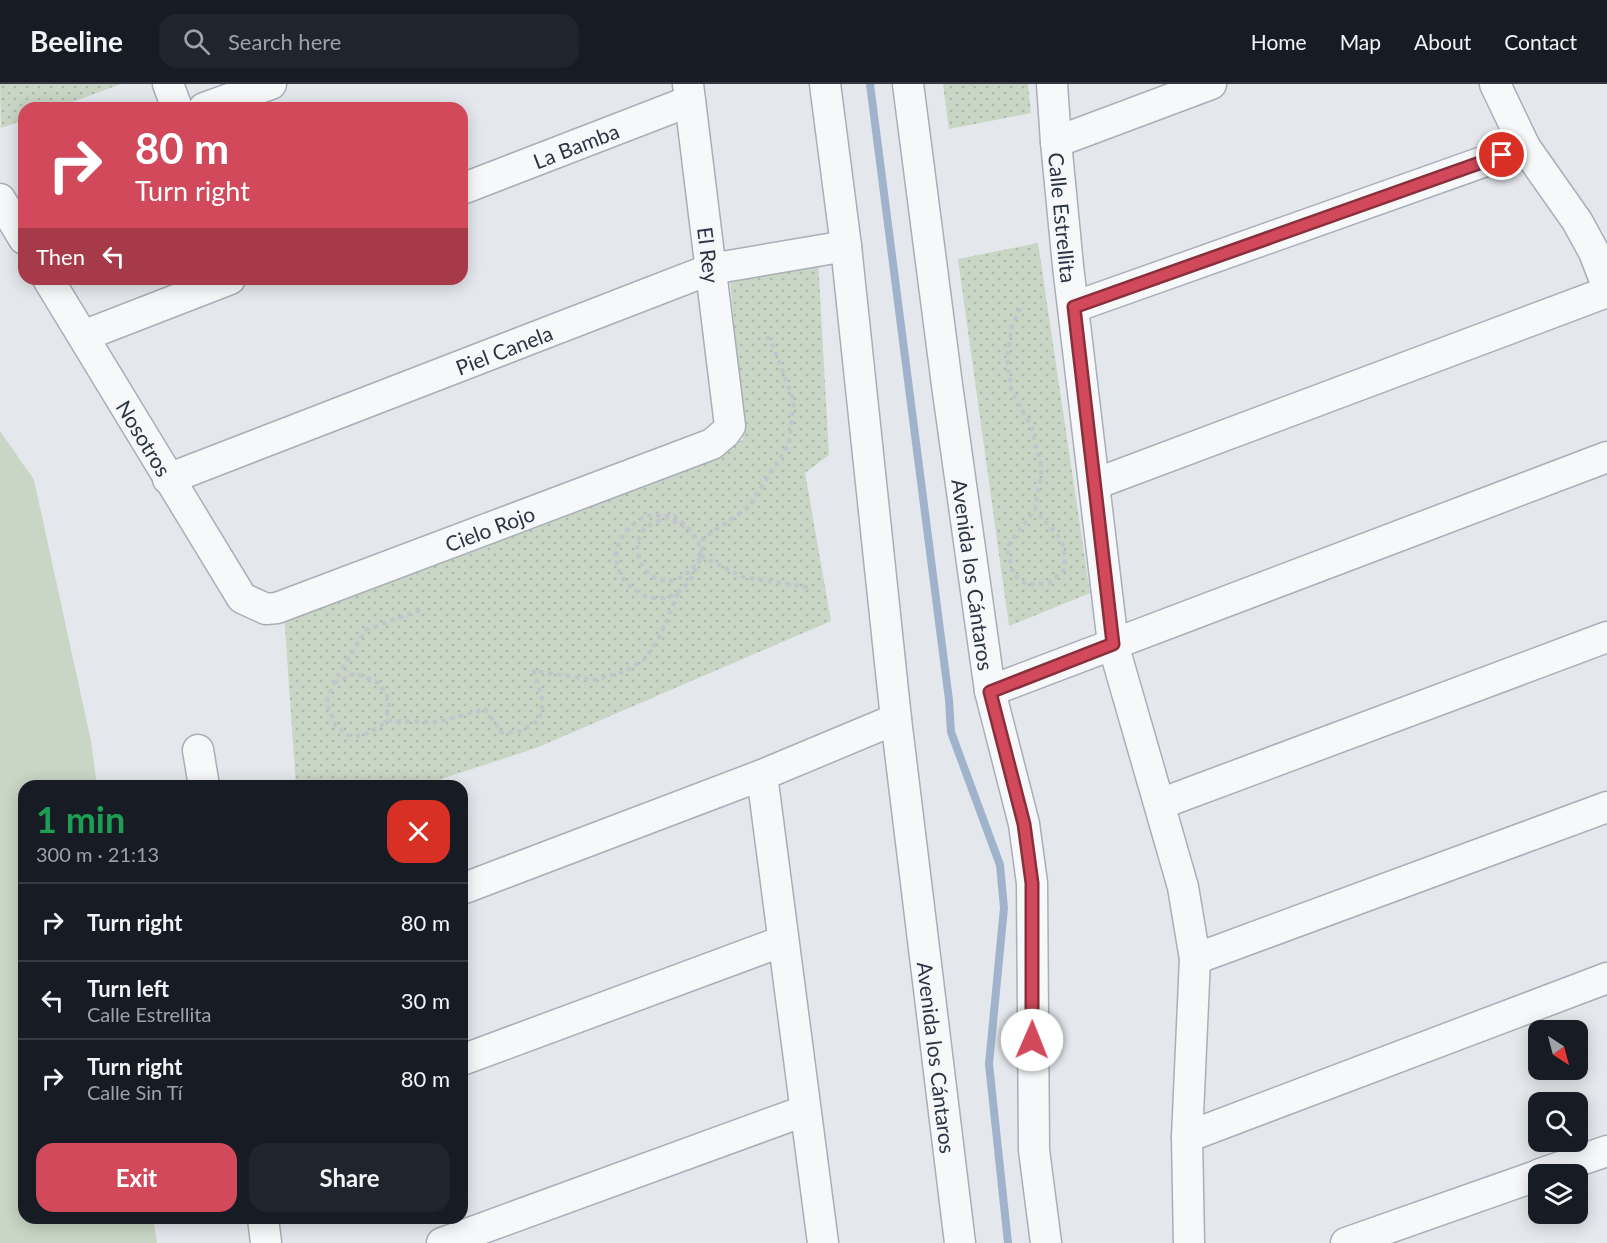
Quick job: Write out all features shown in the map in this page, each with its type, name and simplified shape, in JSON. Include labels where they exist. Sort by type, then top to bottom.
[{"type":"street","points":[[168,84],[175,102]]},
{"type":"street","points":[[221,102],[271,84]]},
{"type":"street","name":"Avenida los Cántaros","points":[[825,84],[846,246],[896,719],[960,1243]]},
{"type":"street","name":"Avenida los Cántaros","points":[[908,84],[990,692],[1024,824],[1032,883],[1034,1150],[1046,1243]]},
{"type":"street","name":"Calle Estrellita","points":[[1052,84],[1056,142],[1113,644],[1183,888],[1195,959],[1187,1137],[1189,1243]]},
{"type":"street","points":[[1056,142],[1211,84]]},
{"type":"street","points":[[1495,84],[1525,147],[1576,221],[1594,252],[1607,286]]},
{"type":"street","name":"La Bamba","points":[[468,186],[689,93]]},
{"type":"street","name":"El Rey","points":[[689,93],[730,426]]},
{"type":"street","points":[[1074,307],[1525,147]]},
{"type":"street","points":[[8,197],[18,223]]},
{"type":"street","name":"Piel Canela","points":[[168,479],[711,269],[846,246]]},
{"type":"street","name":"Nosotros","points":[[52,285],[242,598]]},
{"type":"street","points":[[82,336],[214,285]]},
{"type":"street","points":[[1095,484],[1607,292]]},
{"type":"street","name":"Cielo Rojo","points":[[242,598],[266,609],[278,608],[712,444],[726,434],[730,426]]},
{"type":"street","points":[[990,692],[1607,457]]},
{"type":"street","points":[[1160,804],[1607,637]]},
{"type":"street","points":[[468,887],[762,775],[896,719]]},
{"type":"street","points":[[198,750],[203,780]]},
{"type":"street","points":[[762,775],[823,1243]]},
{"type":"street","points":[[1195,959],[1607,807]]},
{"type":"street","points":[[468,1058],[783,941]]},
{"type":"street","points":[[1187,1137],[1607,978]]},
{"type":"street","points":[[442,1243],[804,1111]]},
{"type":"street","points":[[1571,1164],[1607,1151]]},
{"type":"street","points":[[1346,1243],[1528,1179]]},
{"type":"street","points":[[264,1224],[266,1243]]},
{"type":"path","points":[[1020,308],[1012,327],[1007,357],[1011,390],[1031,426],[1042,468],[1035,509],[1007,547],[1013,574],[1027,585],[1049,583],[1064,570],[1066,552],[1060,537],[1044,522],[1035,509]]},
{"type":"path","points":[[420,610],[366,630],[334,683],[327,704],[336,726],[347,735],[363,736],[389,721],[438,722],[484,709],[502,733],[522,731],[539,720],[543,702],[534,671],[594,680],[624,672],[646,658],[660,636],[678,593],[693,577],[702,556],[703,538],[747,508],[789,444],[794,401],[767,336]]},
{"type":"path","points":[[678,593],[653,599],[639,594],[627,584],[620,570],[616,555],[618,544],[626,529],[647,515],[675,516],[696,537],[702,556],[743,577],[812,588]]},
{"type":"path","points":[[696,537],[684,526],[669,518],[653,523],[641,533],[636,549],[640,565],[654,578],[674,580],[690,571],[702,556]]},
{"type":"path","points":[[334,683],[355,673],[380,683],[390,701],[385,723]]},
{"type":"green space","points":[[0,84],[121,84],[72,102],[18,102],[18,122],[1,128]]},
{"type":"green space","points":[[943,84],[1028,84],[1031,113],[949,129]]},
{"type":"green space","points":[[1038,243],[1090,593],[1009,626],[958,259]]},
{"type":"green space","points":[[818,260],[829,455],[805,473],[831,621],[536,748],[438,780],[296,780],[284,613],[743,440],[730,278]]},
{"type":"green space","points":[[0,431],[34,480],[91,741],[96,780],[18,780],[18,1224],[154,1224],[157,1243],[0,1243]]},
{"type":"waterway","points":[[870,84],[949,700],[951,732],[1000,865],[1004,908],[989,1064],[1008,1243]]},
{"type":"route","points":[[1032,1040],[1032,883],[1024,824],[990,692],[1113,644],[1074,307],[1502,155]]}]
